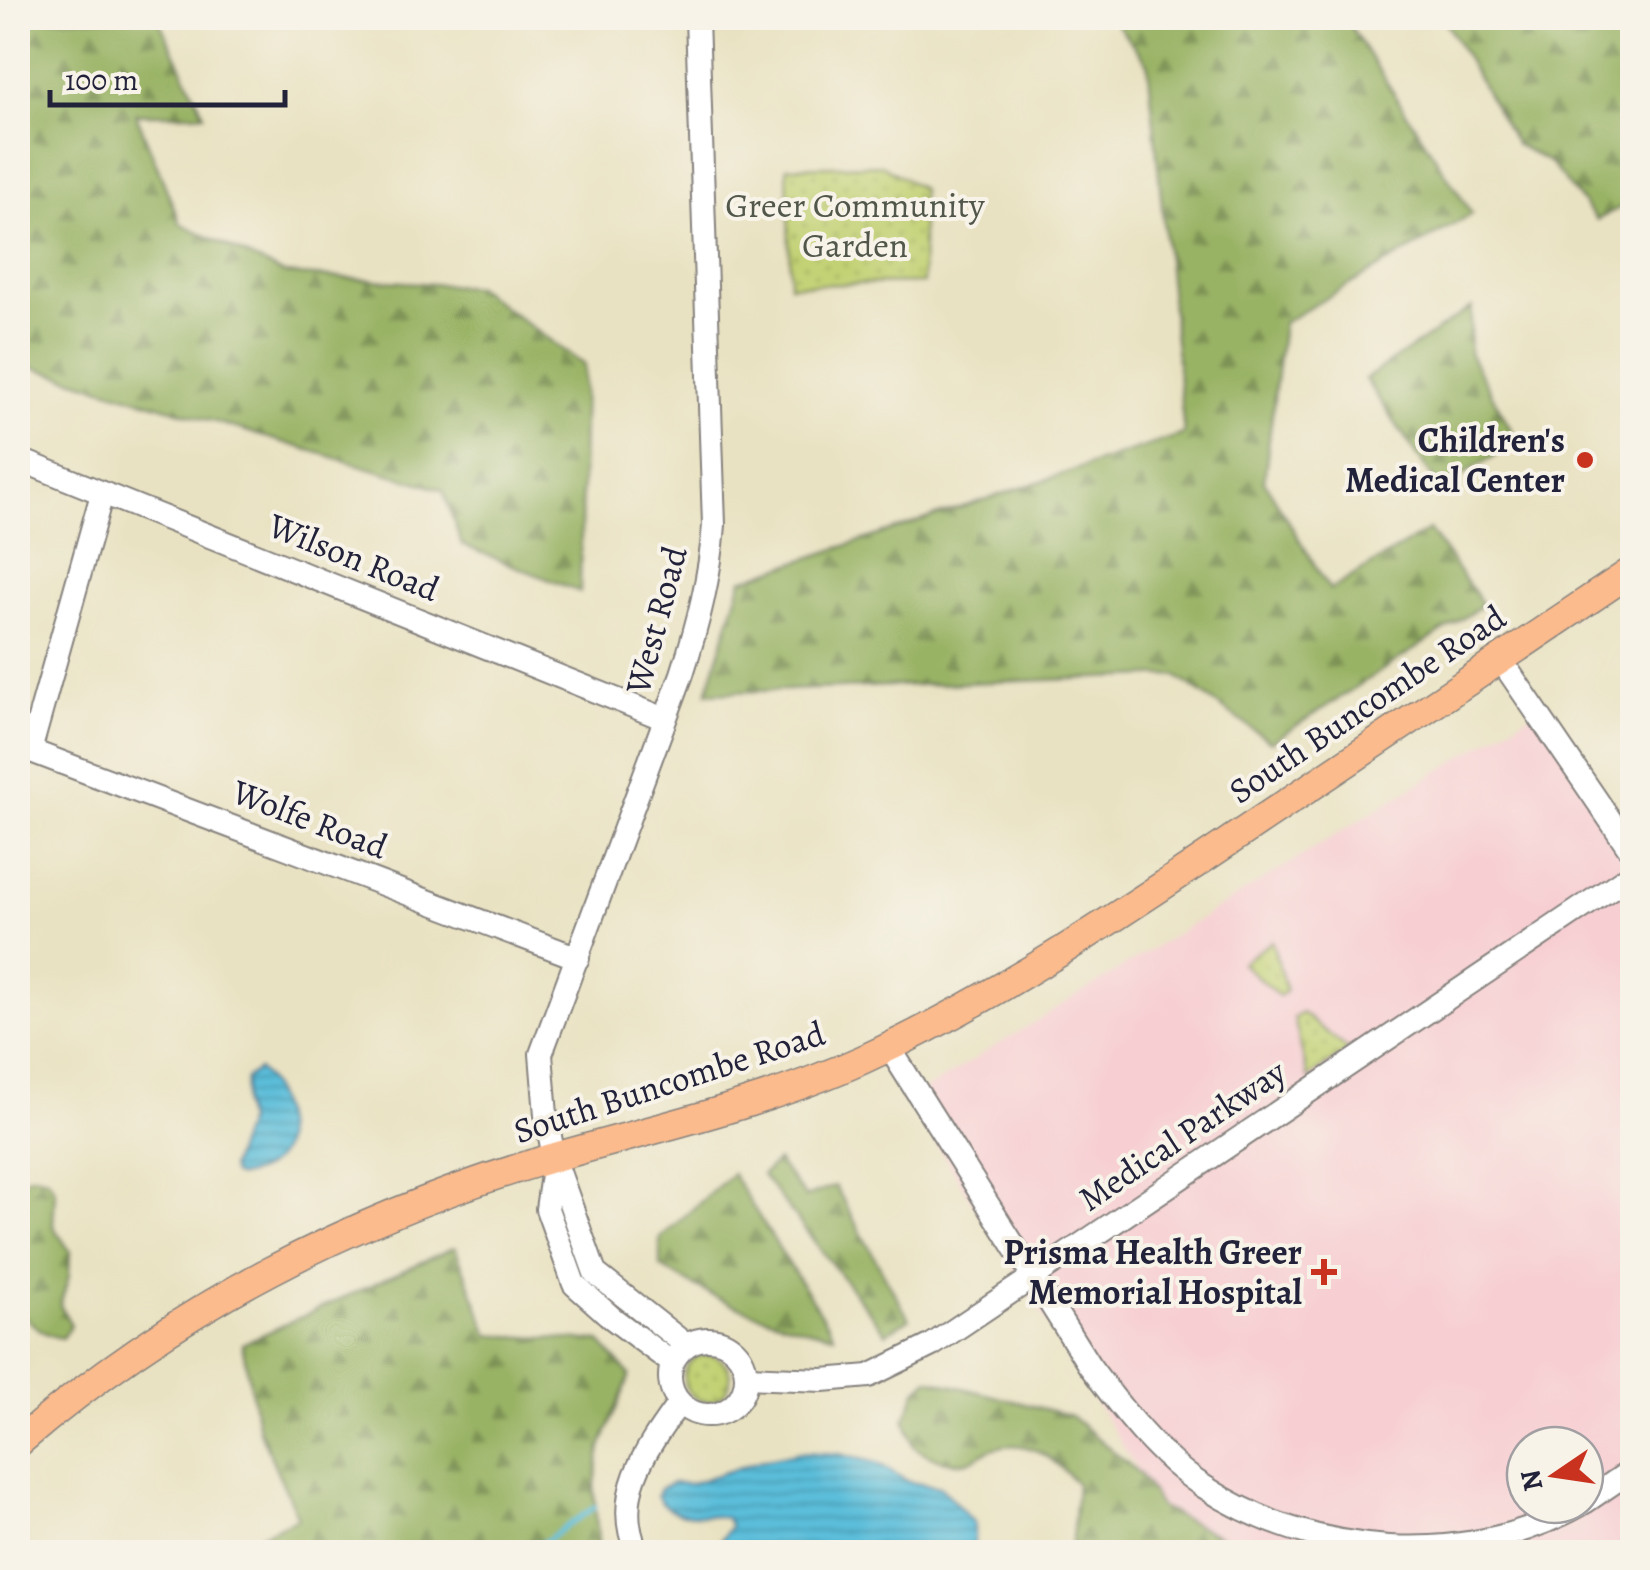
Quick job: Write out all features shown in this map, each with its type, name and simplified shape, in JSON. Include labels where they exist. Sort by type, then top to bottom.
[{"type":"main road","name":"South Buncombe Road","points":[[18,1442],[117,1362],[179,1321],[261,1275],[380,1218],[554,1158],[755,1100],[948,1019],[1065,951],[1632,571]]},
{"type":"street","name":"West Road","points":[[554,1158],[541,1054],[702,612],[714,525],[697,18]]},
{"type":"street","name":"Wilson Road","points":[[18,460],[666,719]]},
{"type":"street","points":[[24,749],[102,494]]},
{"type":"street","points":[[1501,660],[1632,852]]},
{"type":"street","name":"Wolfe Road","points":[[24,749],[578,958]]},
{"type":"street","name":"Medical Parkway","points":[[746,1377],[823,1380],[869,1376],[932,1346],[1632,874]]},
{"type":"street","points":[[888,1047],[1089,1365],[1159,1449],[1202,1486],[1259,1515],[1334,1543],[1396,1549],[1486,1539],[1531,1525]]},
{"type":"street","points":[[554,1158],[547,1209],[574,1284],[612,1318],[679,1354]]},
{"type":"street","points":[[709,1339],[720,1341],[739,1355],[746,1377],[738,1402],[728,1410],[702,1416],[679,1403],[670,1384],[679,1354],[709,1339]]},
{"type":"street","points":[[636,1552],[626,1518],[635,1475],[644,1452],[679,1403]]},
{"type":"street","points":[[1605,1488],[1632,1470]]},
{"type":"shaded area","name":"Prisma Health Greer Memorial Hospital","points":[[1537,710],[1632,859],[1632,1552],[1253,1552],[1161,1508],[909,1100]]},
{"type":"green space","points":[[18,18],[158,18],[204,114],[136,114],[180,223],[285,274],[476,287],[584,365],[580,592],[462,545],[443,490],[18,363]]},
{"type":"green space","points":[[1112,18],[1345,18],[1472,214],[1283,323],[1264,481],[1330,590],[1429,530],[1483,605],[1271,742],[1175,675],[707,693],[742,580],[1184,434],[1148,63]]},
{"type":"green space","points":[[1443,18],[1632,18],[1632,201],[1597,220],[1550,163],[1516,144]]},
{"type":"green space","name":"Greer Community Garden","points":[[882,165],[921,189],[923,283],[790,285],[787,167]]},
{"type":"green space","points":[[1472,307],[1469,353],[1518,442],[1440,488],[1365,379]]},
{"type":"green space","points":[[1272,941],[1286,991],[1279,996],[1241,963]]},
{"type":"green space","points":[[1302,1013],[1349,1050],[1308,1078],[1294,1018]]},
{"type":"green space","points":[[777,1161],[805,1197],[835,1186],[909,1319],[886,1333],[762,1175]]},
{"type":"green space","points":[[732,1174],[834,1335],[744,1309],[660,1266],[660,1238]]},
{"type":"green space","points":[[33,1175],[48,1178],[55,1191],[53,1226],[70,1251],[69,1276],[60,1305],[71,1325],[62,1338],[43,1332],[18,1309],[18,1180]]},
{"type":"green space","points":[[455,1247],[489,1335],[599,1341],[630,1375],[601,1447],[594,1490],[599,1552],[263,1552],[252,1539],[298,1518],[259,1430],[242,1344]]},
{"type":"green space","points":[[707,1355],[724,1361],[730,1378],[724,1395],[707,1401],[690,1395],[684,1378],[690,1361]]},
{"type":"green space","points":[[929,1379],[1071,1416],[1140,1474],[1161,1508],[1253,1552],[1071,1552],[1077,1484],[1051,1459],[1031,1448],[1008,1445],[974,1459],[950,1462],[914,1447],[905,1419],[917,1390]]},
{"type":"water","points":[[258,1070],[271,1086],[280,1109],[283,1144],[277,1158],[267,1166],[238,1177],[230,1168],[246,1123],[246,1078]]},
{"type":"water","points":[[800,1452],[839,1454],[877,1463],[909,1482],[941,1487],[974,1523],[974,1552],[712,1552],[731,1526],[726,1518],[678,1513],[657,1495],[673,1483],[690,1484]]},
{"type":"waterway","points":[[529,1552],[595,1507]]},
{"type":"place","name":"Children's Medical Center","points":[[1585,460]]},
{"type":"place","name":"Prisma Health Greer Memorial Hospital","points":[[1324,1272]]}]
